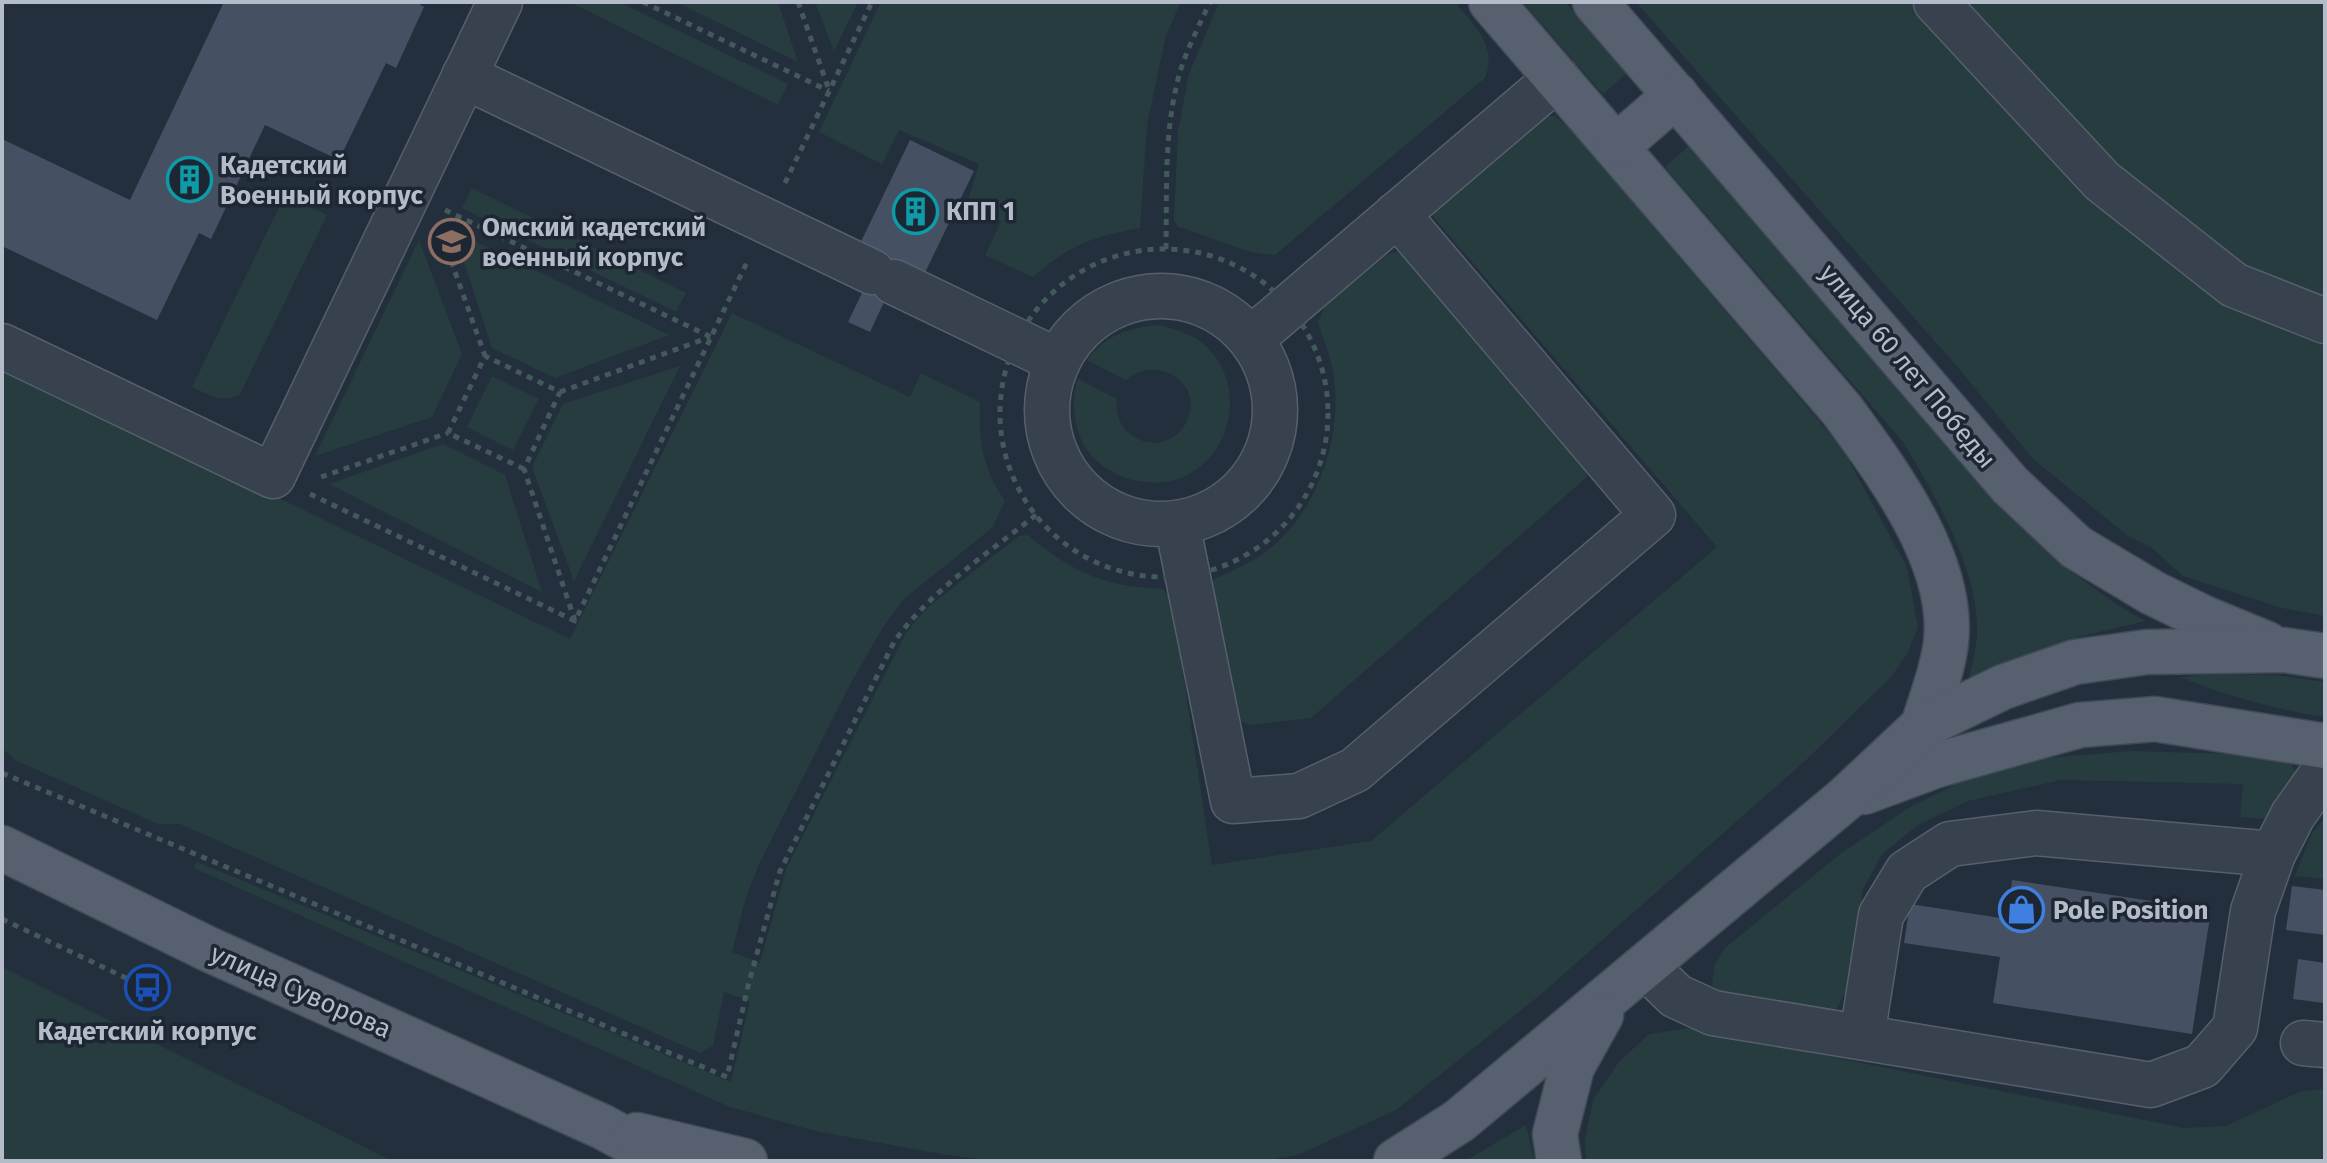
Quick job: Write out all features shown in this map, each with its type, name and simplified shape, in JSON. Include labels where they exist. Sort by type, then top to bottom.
[{"type":"main road","points":[[1491,2],[1842,410],[1889,475],[1922,535],[1944,593],[1946,641],[1923,726]]},
{"type":"main road","name":"улица 60 лет Победы","points":[[1595,2],[2010,485],[2076,547],[2165,600],[2204,618],[2304,653]]},
{"type":"main road","points":[[1617,146],[1676,95]]},
{"type":"main road","points":[[1396,1161],[1459,1121],[1845,799],[1923,726],[2003,687],[2075,662],[2147,652],[2304,653]]},
{"type":"main road","points":[[1845,799],[1937,765],[2080,725],[2155,719],[2325,746]]},
{"type":"main road","name":"улица Суворова","points":[[2,848],[208,949],[603,1127]]},
{"type":"main road","points":[[1559,1161],[1555,1134],[1572,1067],[1629,979]]},
{"type":"main road","points":[[603,1127],[665,1161]]},
{"type":"main road","points":[[603,1127],[745,1161]]},
{"type":"lane","points":[[2,346],[284,481],[420,198],[464,76],[500,2]]},
{"type":"lane","points":[[1936,2],[2102,181],[2234,285],[2325,321]]},
{"type":"lane","points":[[464,76],[1058,361]]},
{"type":"lane","points":[[1251,339],[1557,78]]},
{"type":"lane","points":[[1177,523],[1233,801],[1299,796],[1355,770],[1653,515],[1397,214]]},
{"type":"lane","points":[[1165,295],[1198,301],[1227,316],[1251,339],[1268,368],[1275,402],[1272,436],[1260,468],[1238,494],[1210,513],[1177,523],[1142,523],[1109,512],[1080,491],[1073,482],[1060,463],[1048,429],[1048,394],[1058,361],[1076,333],[1101,312],[1132,299],[1165,295]]},
{"type":"lane","points":[[1629,979],[1713,1013],[2151,1085],[2202,1066],[2235,1028],[2253,911],[2273,854],[2293,815],[2325,770]]},
{"type":"lane","points":[[1862,1037],[1881,915],[1907,872],[1950,844],[2036,833],[2273,854]]},
{"type":"path","points":[[643,2],[829,91]]},
{"type":"path","points":[[798,2],[829,91]]},
{"type":"path","points":[[575,621],[872,2]]},
{"type":"path","points":[[1166,249],[1168,136],[1176,87],[1191,41],[1210,2]]},
{"type":"path","points":[[420,198],[711,337]]},
{"type":"path","points":[[420,198],[485,356],[560,392]]},
{"type":"path","points":[[1166,249],[1194,251],[1221,258],[1269,286],[1289,306],[1307,332],[1320,361],[1327,392],[1328,424],[1323,456],[1311,485],[1294,512],[1273,536],[1248,554],[1219,568],[1188,575],[1154,577],[1120,571],[1088,558],[1060,539],[1036,515],[1019,489],[1008,461],[1001,431],[1001,400],[1006,370],[1017,341],[1033,315],[1053,292],[1077,273],[1105,260],[1135,251],[1166,249]]},
{"type":"path","points":[[575,621],[524,469],[560,392],[711,337]]},
{"type":"path","points":[[448,433],[485,356]]},
{"type":"path","points":[[284,481],[448,433],[524,469]]},
{"type":"path","points":[[284,481],[575,621]]},
{"type":"path","points":[[2,773],[727,1077],[780,871],[894,642],[929,601],[1036,515]]},
{"type":"path","points":[[2,919],[147,988]]},
{"type":"green space","points":[[569,2],[619,2],[788,84],[778,105]]},
{"type":"green space","points":[[676,2],[778,2],[798,62]]},
{"type":"green space","points":[[815,2],[858,2],[834,51]]},
{"type":"green space","points":[[881,2],[1181,2],[1166,35],[1147,125],[1140,228],[1108,235],[1071,249],[1033,277],[985,255],[1001,222],[967,204],[979,164],[899,130],[882,164],[819,132]]},
{"type":"green space","points":[[1219,2],[1455,2],[1486,46],[1488,66],[1485,78],[1275,255],[1252,252],[1178,227],[1174,220],[1178,130],[1189,74]]},
{"type":"green space","points":[[1523,2],[1565,2],[1627,73],[1603,94]]},
{"type":"green space","points":[[1636,2],[2325,2],[2325,616],[2282,608],[2183,576],[2152,548],[2128,536],[2033,459],[1960,370]]},
{"type":"green space","points":[[1540,116],[1555,116],[1569,128],[1842,448],[1907,567],[1918,627],[1907,654],[1891,677],[1805,761],[1540,995],[1396,1110],[1298,1155],[1260,1161],[996,1161],[815,1131],[730,1107],[194,868],[197,862],[731,1082],[750,1001],[724,992],[713,1046],[700,1053],[180,824],[158,824],[17,761],[2,748],[2,364],[570,639],[732,313],[910,397],[921,373],[980,402],[984,454],[991,477],[1005,501],[992,528],[905,598],[883,627],[852,681],[760,862],[746,897],[732,952],[760,963],[786,869],[906,633],[927,608],[1019,536],[1028,535],[1081,571],[1124,585],[1163,589],[1172,601],[1212,865],[1371,841],[1717,547],[1435,219],[1430,209]]},
{"type":"green space","points":[[1690,145],[2024,525],[2066,568],[2145,621],[2070,639],[2022,656],[1968,684],[1977,635],[1976,611],[1963,560],[1941,510],[1903,442],[1665,167]]},
{"type":"green space","points":[[472,188],[686,293],[676,312],[462,208]]},
{"type":"green space","points":[[285,195],[327,215],[240,394],[227,398],[210,395],[192,387]]},
{"type":"green space","points":[[454,231],[669,335],[555,378],[492,348]]},
{"type":"green space","points":[[419,240],[462,354],[432,417],[315,456]]},
{"type":"green space","points":[[1404,251],[1584,463],[1587,477],[1311,718],[1249,725],[1235,718],[1208,592],[1215,579],[1276,544],[1310,500],[1328,456],[1335,409],[1331,363],[1318,322],[1326,304],[1390,253]]},
{"type":"green space","points":[[1160,325],[1180,331],[1209,349],[1223,370],[1229,393],[1229,416],[1222,438],[1210,458],[1192,472],[1170,481],[1145,482],[1116,474],[1091,455],[1077,429],[1074,399],[1078,379],[1117,399],[1117,414],[1122,426],[1131,435],[1154,443],[1166,441],[1177,434],[1186,423],[1190,396],[1176,377],[1152,370],[1139,372],[1126,380],[1087,360],[1110,338],[1138,328]]},
{"type":"green space","points":[[680,366],[574,581],[532,467],[563,404]]},
{"type":"green space","points":[[492,376],[539,399],[513,450],[467,427]]},
{"type":"green space","points":[[443,444],[505,475],[542,592],[329,484]]},
{"type":"green space","points":[[2276,675],[2325,682],[2325,717],[2251,701],[2180,677]]},
{"type":"green space","points":[[2130,751],[2266,755],[2290,760],[2296,774],[2280,812],[2261,819],[2240,817],[2243,784],[2061,780],[1968,801],[1918,825],[1882,854],[1863,889],[1849,987],[1836,1009],[1818,1015],[1726,999],[1712,985],[1714,966],[1725,948],[1840,854],[1907,809],[1974,775],[2047,758]]},
{"type":"green space","points":[[2325,818],[2325,879],[2295,876],[2312,833]]},
{"type":"green space","points":[[2,967],[392,1161],[2,1161]]},
{"type":"green space","points":[[1689,1028],[2184,1128],[2226,1126],[2301,1091],[2325,1089],[2325,1161],[1586,1161],[1585,1140],[1593,1100],[1619,1062],[1649,1034]]},
{"type":"green space","points":[[1526,1125],[1534,1161],[1464,1161],[1472,1157]]},
{"type":"building","name":"Кадетский Военный корпус","points":[[224,2],[416,2],[424,7],[396,68],[386,63],[339,160],[265,125],[211,239],[199,233],[157,320],[2,246],[2,139],[130,200]]},
{"type":"building","name":"КПП 1","points":[[910,140],[974,171],[920,283],[898,272],[870,332],[848,322],[877,262],[856,252]]},
{"type":"building","points":[[2012,880],[2211,910],[2192,1034],[1993,1003],[2000,957],[1904,943],[1910,904],[2007,919]]},
{"type":"building","points":[[2292,886],[2325,890],[2325,935],[2286,930]]},
{"type":"building","points":[[2298,959],[2325,963],[2325,1003],[2293,999]]},
{"type":"place","name":"Кадетский Военный корпус","points":[[189,180]]},
{"type":"place","name":"КПП 1","points":[[915,211]]},
{"type":"place","name":"Омский кадетский военный корпус","points":[[451,242]]},
{"type":"place","name":"Pole Position","points":[[2022,910]]},
{"type":"place","name":"Кадетский корпус","points":[[147,988]]}]
